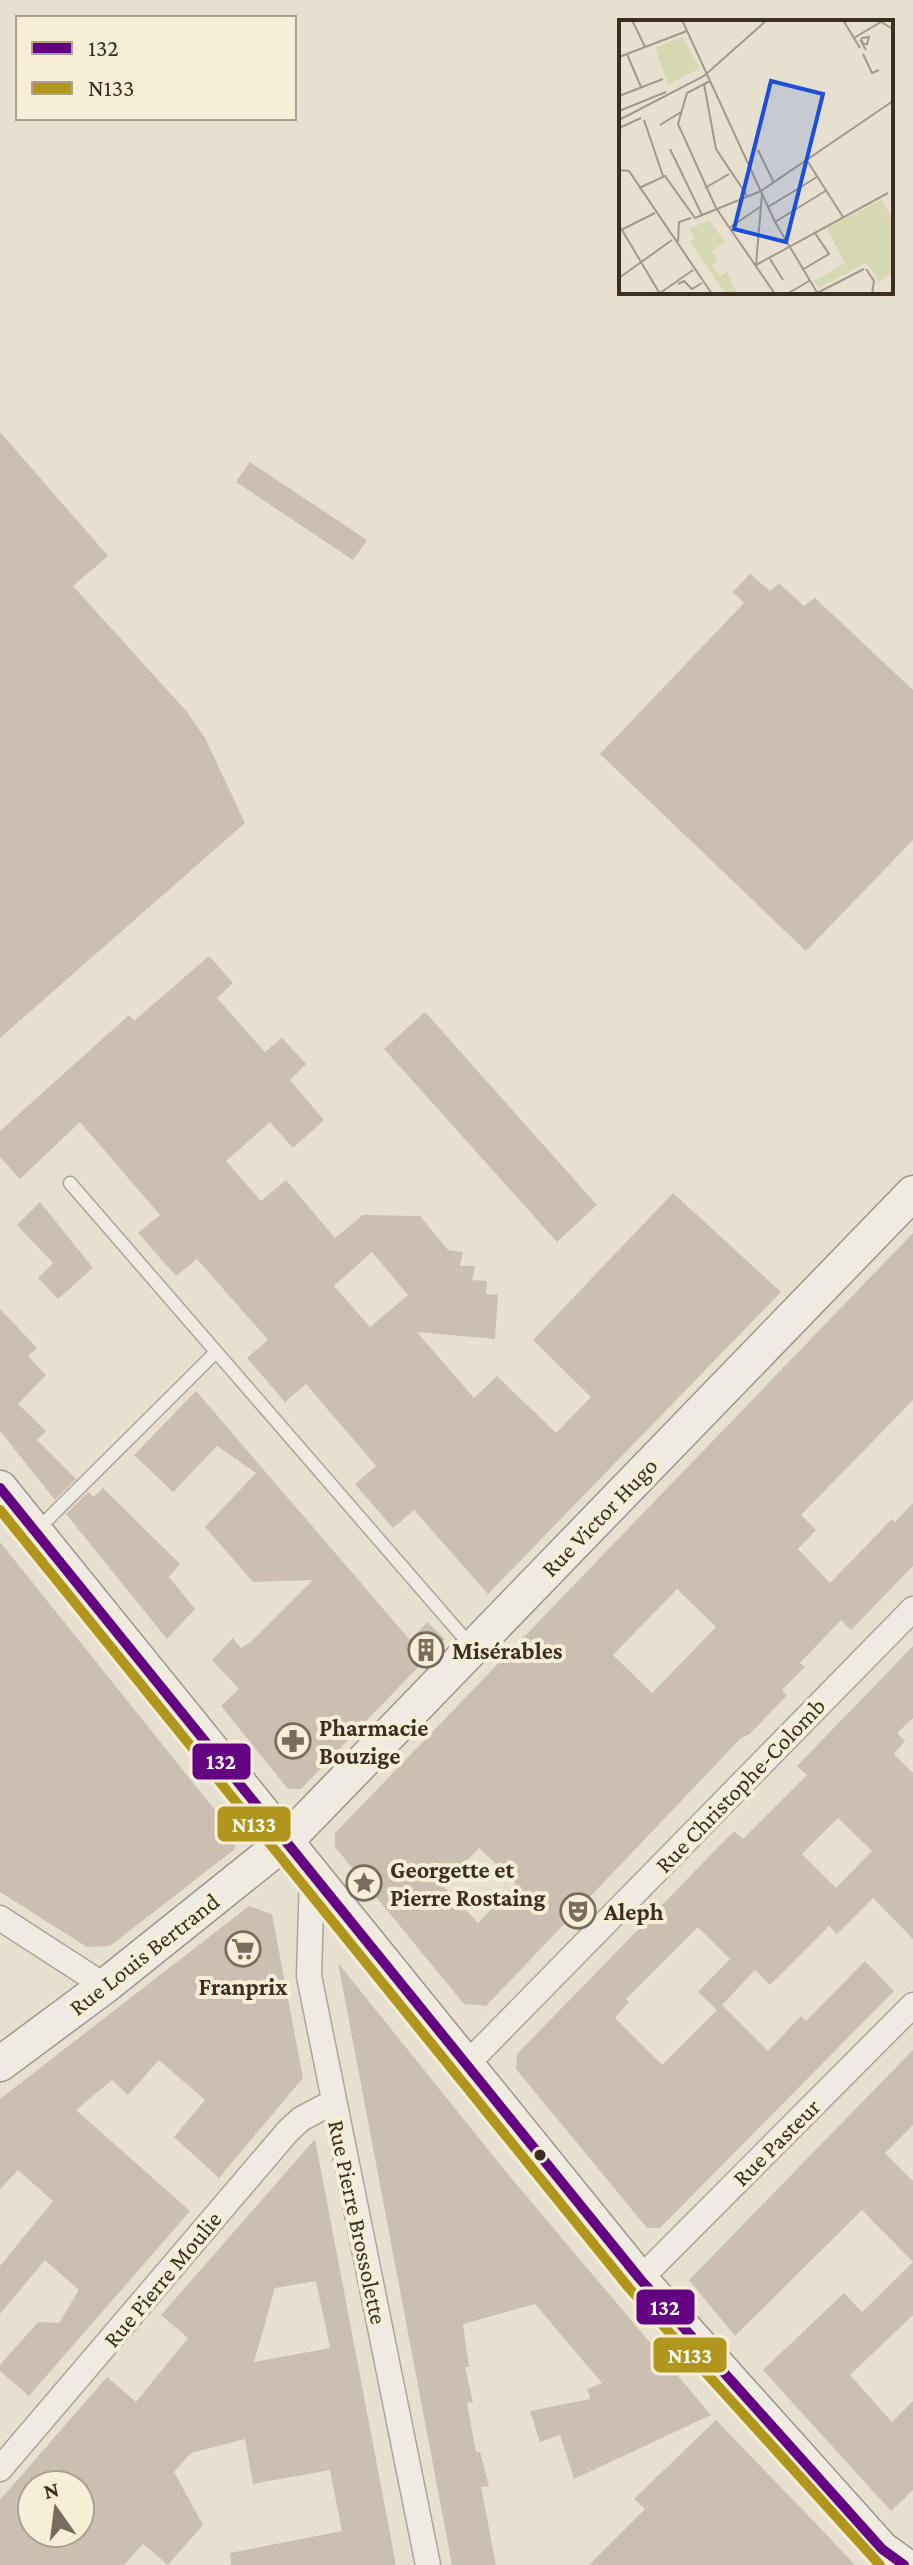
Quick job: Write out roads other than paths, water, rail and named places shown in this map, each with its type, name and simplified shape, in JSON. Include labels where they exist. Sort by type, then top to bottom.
[{"type":"street","name":"Rue Victor Hugo","points":[[286,1841],[913,1193]]},
{"type":"street","points":[[0,1488],[640,2279],[882,2549],[904,2565]]},
{"type":"street","name":"Rue Christophe-Colomb","points":[[467,2064],[913,1609]]},
{"type":"street","name":"Rue Louis Bertrand","points":[[0,2064],[105,1986],[286,1841]]},
{"type":"street","name":"Rue Pierre Brossolette","points":[[312,1876],[309,1976],[428,2565]]},
{"type":"street","points":[[0,1918],[105,1986]]},
{"type":"street","name":"Rue Pasteur","points":[[640,2279],[913,2005]]},
{"type":"street","name":"Rue Pierre Moulie","points":[[0,2469],[288,2131],[301,2119],[333,2102]]},
{"type":"lane","points":[[70,1183],[473,1647]]},
{"type":"lane","points":[[35,1532],[216,1352]]},
{"type":"place","name":"Misérables","points":[[426,1650]]},
{"type":"place","name":"Pharmacie Bouzige","points":[[293,1741]]},
{"type":"place","name":"Georgette et Pierre Rostaing","points":[[364,1883]]},
{"type":"place","name":"Aleph","points":[[578,1911]]},
{"type":"place","name":"Franprix","points":[[243,1949]]}]
